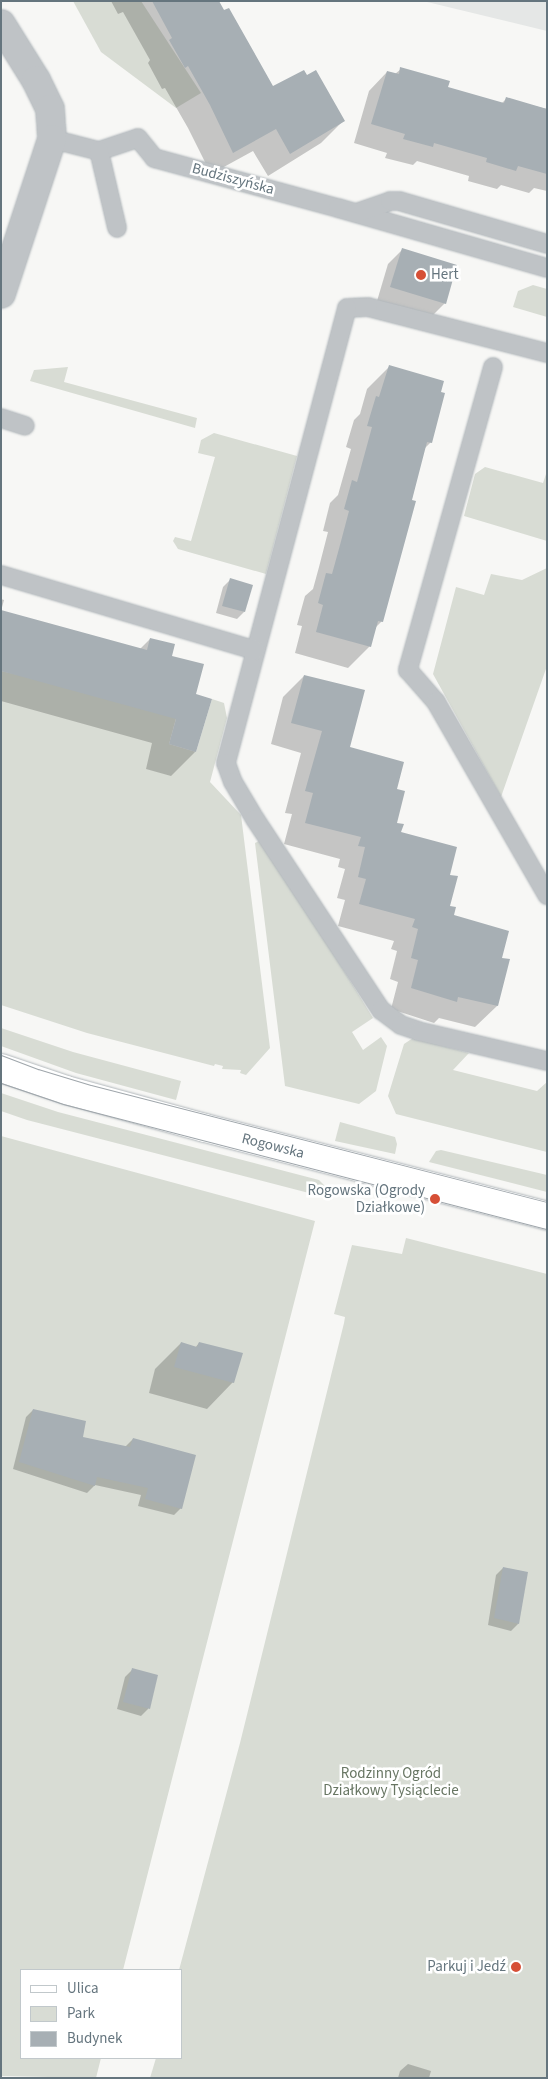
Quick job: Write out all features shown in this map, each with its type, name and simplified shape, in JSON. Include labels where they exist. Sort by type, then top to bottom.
[{"type":"street","points":[[1,24],[36,80],[50,109],[52,139],[1,294]]},
{"type":"street","name":"Rogowska","points":[[1,1068],[66,1090],[196,1126],[547,1216]]},
{"type":"lane","name":"Budziszyńska","points":[[99,151],[138,138],[154,158],[547,268]]},
{"type":"lane","points":[[52,139],[99,151],[117,228]]},
{"type":"lane","points":[[356,213],[390,201],[399,201],[547,244]]},
{"type":"lane","points":[[547,353],[368,307],[347,308],[226,763],[234,782],[255,819],[381,1010],[401,1025],[418,1031],[547,1061]]},
{"type":"lane","points":[[493,366],[408,670],[436,702],[547,895]]},
{"type":"lane","points":[[1,418],[25,426]]},
{"type":"lane","points":[[1,575],[255,650]]},
{"type":"shaded area","points":[[423,1],[547,1],[547,31]]},
{"type":"green space","points":[[73,1],[141,1],[201,93],[176,108],[101,52]]},
{"type":"green space","points":[[533,285],[547,289],[547,317],[513,307],[518,291]]},
{"type":"green space","points":[[68,367],[64,382],[197,418],[195,428],[30,381],[34,370]]},
{"type":"green space","points":[[214,433],[297,456],[266,574],[178,549],[173,541],[175,537],[191,541],[215,457],[198,453],[201,440]]},
{"type":"green space","points":[[485,467],[543,483],[547,471],[547,541],[464,516],[475,474]]},
{"type":"green space","points":[[547,568],[547,666],[501,797],[433,674],[456,587],[484,595],[491,574],[522,580]]},
{"type":"green space","points":[[1,671],[178,711],[169,744],[196,752],[212,699],[224,703],[227,718],[210,782],[241,815],[270,1048],[246,1075],[240,1073],[241,1070],[222,1069],[223,1066],[215,1064],[214,1066],[87,1033],[1,1005]]},
{"type":"green space","points":[[263,839],[373,1018],[352,1032],[363,1050],[381,1037],[387,1046],[376,1091],[359,1104],[285,1086],[255,843]]},
{"type":"green space","points":[[1,1028],[73,1052],[181,1081],[176,1100],[76,1073],[1,1046]]},
{"type":"green space","points":[[413,1038],[469,1053],[453,1070],[537,1091],[547,1082],[547,1152],[396,1114],[388,1096],[404,1044]]},
{"type":"green space","points":[[1,1093],[58,1112],[319,1180],[328,1189],[332,1199],[27,1120],[1,1111]]},
{"type":"green space","points":[[340,1122],[395,1137],[397,1144],[395,1154],[335,1141]]},
{"type":"green space","points":[[1,1136],[315,1221],[123,1969],[20,1969],[20,2059],[101,2059],[96,2078],[1,2076]]},
{"type":"green space","points":[[441,1150],[547,1175],[547,1192],[429,1162],[436,1151]]},
{"type":"green space","name":"Rodzinny Ogród Działkowy Tysiąclecie","points":[[406,1238],[547,1274],[547,2078],[150,2078],[156,2059],[182,2059],[182,1969],[179,1969],[240,1743],[344,1323],[345,1317],[334,1314],[352,1245],[402,1254]]},
{"type":"building","points":[[152,1],[219,1],[224,10],[229,8],[273,86],[304,70],[307,75],[316,70],[345,121],[290,154],[276,129],[233,153],[210,105],[188,66],[185,68],[169,40],[172,38]]},
{"type":"building","points":[[400,67],[450,81],[448,87],[504,103],[506,97],[547,109],[547,174],[518,166],[516,171],[486,162],[487,158],[434,143],[433,147],[403,139],[405,134],[371,124],[387,71],[399,74]]},
{"type":"building","points":[[402,248],[457,265],[446,304],[390,287]]},
{"type":"building","points":[[389,365],[444,381],[441,392],[445,393],[432,443],[427,442],[412,500],[416,501],[383,622],[378,621],[371,647],[316,632],[323,605],[318,603],[326,573],[332,574],[349,511],[344,509],[352,480],[357,482],[372,427],[367,426],[376,396],[379,397]]},
{"type":"building","points":[[230,578],[253,585],[245,612],[222,606]]},
{"type":"building","points":[[1,610],[147,650],[150,638],[175,644],[172,656],[204,664],[196,694],[212,699],[196,752],[169,744],[176,719],[1,671]]},
{"type":"building","points":[[304,675],[365,690],[350,747],[404,762],[397,789],[405,791],[397,823],[404,824],[401,832],[457,847],[450,875],[458,876],[450,906],[456,907],[454,915],[509,931],[502,958],[510,959],[498,1006],[458,997],[457,1002],[411,988],[418,960],[411,958],[418,929],[412,927],[415,919],[359,904],[366,879],[358,877],[365,847],[358,846],[361,837],[305,823],[313,793],[305,791],[322,731],[291,723]]},
{"type":"building","points":[[181,1342],[197,1347],[199,1342],[243,1353],[234,1383],[174,1367]]},
{"type":"building","points":[[33,1409],[86,1421],[83,1437],[130,1447],[133,1438],[196,1455],[182,1509],[145,1499],[148,1488],[97,1477],[95,1486],[19,1462]]},
{"type":"building","points":[[503,1567],[528,1572],[519,1624],[494,1618]]},
{"type":"building","points":[[132,1668],[158,1675],[150,1709],[123,1702]]},
{"type":"tram line","points":[[1,1055],[38,1069],[91,1085],[547,1202]]},
{"type":"tram line","points":[[1,1083],[63,1104],[547,1229]]},
{"type":"place","name":"Hert","points":[[421,275]]},
{"type":"place","name":"Rogowska (Ogrody Działkowe)","points":[[435,1199]]},
{"type":"place","name":"Parkuj i Jedź","points":[[516,1967]]}]
